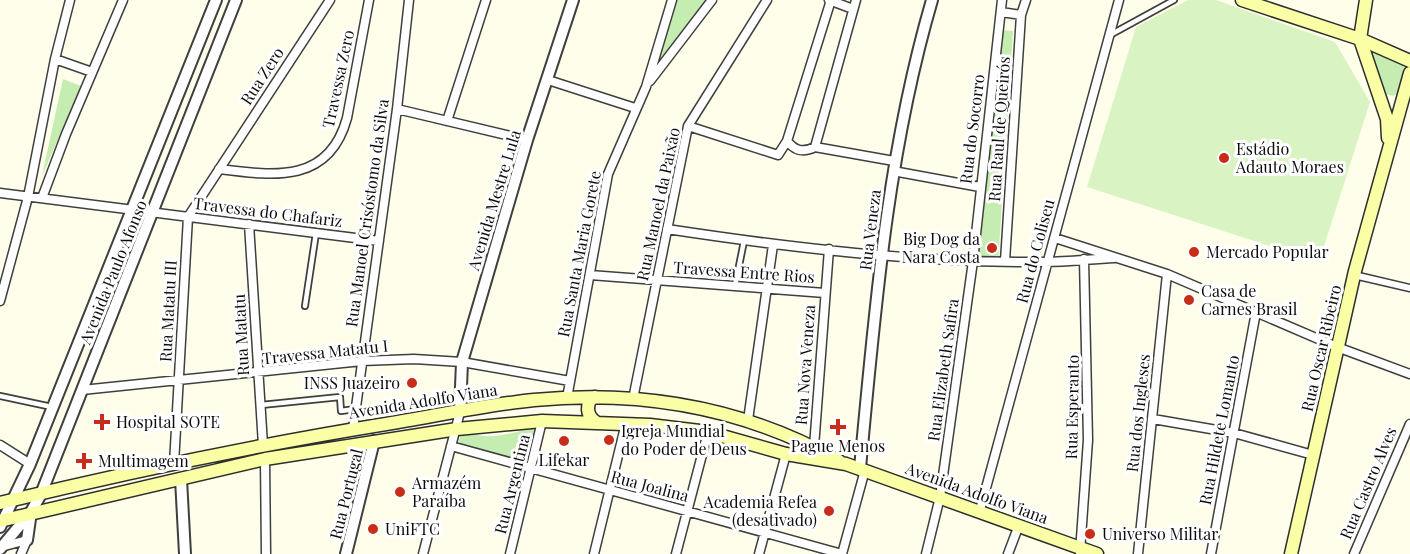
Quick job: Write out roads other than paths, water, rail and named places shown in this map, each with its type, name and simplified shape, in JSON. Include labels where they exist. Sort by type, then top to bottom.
[{"type":"main road","points":[[1242,0],[1360,39],[1410,61]]},
{"type":"main road","points":[[1360,39],[1366,0]]},
{"type":"main road","name":"Rua Oscar Ribeiro","points":[[1360,39],[1387,119],[1387,150]]},
{"type":"main road","name":"Rua Oscar Ribeiro","points":[[1291,554],[1354,275],[1410,73]]},
{"type":"main road","points":[[1379,98],[1384,104],[1394,108],[1403,99]]},
{"type":"main road","points":[[595,397],[590,400],[588,410],[589,416],[596,422]]},
{"type":"main road","name":"Avenida Adolfo Viana","points":[[0,503],[263,445],[501,404],[567,398],[595,397],[681,403],[754,422],[814,447],[846,464]]},
{"type":"main road","name":"Avenida Adolfo Viana","points":[[2,523],[31,512],[265,459],[457,429],[542,421],[596,422],[708,432],[786,454],[846,464],[980,510],[1080,551],[1097,554]]},
{"type":"main road","points":[[748,443],[761,437],[754,422]]},
{"type":"street","points":[[0,301],[28,197],[55,59],[70,0]]},
{"type":"street","points":[[42,198],[123,0]]},
{"type":"street","name":"Avenida Paulo Afonso","points":[[2,523],[30,464],[216,0]]},
{"type":"street","name":"Avenida Paulo Afonso","points":[[1,547],[31,512],[41,494],[236,0]]},
{"type":"street","name":"Rua Zero","points":[[219,169],[330,0]]},
{"type":"street","name":"Travessa Zero","points":[[219,169],[274,174],[311,166],[328,156],[339,140],[347,118],[369,0]]},
{"type":"street","name":"Rua Manoel Crisóstomo da Silva","points":[[353,429],[410,0]]},
{"type":"street","points":[[447,121],[486,0]]},
{"type":"street","name":"Avenida Mestre Lula","points":[[460,412],[462,362],[527,140],[573,0]]},
{"type":"street","name":"Rua Santa Maria Gorete","points":[[646,87],[672,0]]},
{"type":"street","name":"Rua Santa Maria Gorete","points":[[567,398],[608,174],[646,87],[712,0]]},
{"type":"street","name":"Rua Manoel da Paixão","points":[[633,399],[688,126],[767,0]]},
{"type":"street","points":[[688,126],[778,155],[787,141],[830,0],[853,9]]},
{"type":"street","points":[[815,147],[856,0]]},
{"type":"street","name":"Rua Veneza","points":[[863,469],[882,255],[893,166],[911,73],[932,0]]},
{"type":"street","name":"Rua do Socorro","points":[[973,261],[1002,0]]},
{"type":"street","name":"Rua Raul de Queirós","points":[[1005,261],[1021,15],[1026,0]]},
{"type":"street","name":"Rua do Coliseu","points":[[980,510],[1119,0]]},
{"type":"street","points":[[1001,12],[1021,15]]},
{"type":"street","points":[[55,59],[92,72]]},
{"type":"street","points":[[548,80],[635,108]]},
{"type":"street","points":[[397,109],[527,140]]},
{"type":"street","points":[[787,141],[793,148],[800,150],[815,147],[980,186]]},
{"type":"street","name":"Rua Matatu III","points":[[174,464],[188,217],[219,169]]},
{"type":"street","points":[[0,193],[131,209]]},
{"type":"street","name":"Travessa do Chafariz","points":[[131,209],[379,242]]},
{"type":"street","name":"Rua Matatu","points":[[249,224],[263,445]]},
{"type":"street","points":[[667,229],[773,245],[973,261],[1047,262],[1114,258]]},
{"type":"street","points":[[1054,238],[1167,274],[1337,347],[1410,374]]},
{"type":"street","points":[[754,422],[773,245]]},
{"type":"street","name":"Rua Nova Veneza","points":[[814,447],[829,249]]},
{"type":"street","name":"Rua Esperanto","points":[[1080,551],[1088,440],[1084,259]]},
{"type":"street","name":"Rua Elizabeth Safira","points":[[926,554],[940,497],[973,261]]},
{"type":"street","name":"Rua dos Ingleses","points":[[1138,554],[1167,274]]},
{"type":"street","name":"Travessa Entre Rios","points":[[590,275],[825,294]]},
{"type":"street","points":[[1354,275],[1410,288]]},
{"type":"street","name":"Rua Hildete Lomanto","points":[[1211,554],[1256,312]]},
{"type":"street","name":"Travessa Matatu I","points":[[82,390],[258,374],[362,361],[414,359],[462,362],[570,381]]},
{"type":"street","points":[[423,554],[460,412]]},
{"type":"street","points":[[1153,419],[1234,433],[1313,455]]},
{"type":"street","name":"Rua Argentina","points":[[510,554],[542,421]]},
{"type":"street","points":[[594,554],[626,423]]},
{"type":"street","name":"Rua Castro Alves","points":[[1354,554],[1410,424]]},
{"type":"street","points":[[676,554],[708,432]]},
{"type":"street","name":"Rua Portugal","points":[[346,554],[374,441]]},
{"type":"street","points":[[0,445],[30,464],[33,473],[38,477],[48,473]]},
{"type":"street","name":"Rua Joalina","points":[[452,446],[842,554]]},
{"type":"street","points":[[759,554],[786,454]]},
{"type":"street","points":[[265,459],[266,554]]},
{"type":"street","points":[[842,554],[863,469]]},
{"type":"street","points":[[181,478],[185,554]]},
{"type":"street","points":[[21,554],[27,540],[31,512]]},
{"type":"street","points":[[1008,554],[1019,525]]},
{"type":"street","points":[[1,547],[27,540]]},
{"type":"lane","points":[[1108,36],[1174,0]]},
{"type":"lane","points":[[305,306],[316,233]]},
{"type":"lane","points":[[735,286],[744,241]]},
{"type":"lane","points":[[0,396],[52,407]]},
{"type":"lane","points":[[261,405],[340,397],[341,411],[355,409]]},
{"type":"place","name":"Estádio Adauto Moraes","points":[[1224,158]]},
{"type":"place","name":"Big Dog da Nara Costa","points":[[992,248]]},
{"type":"place","name":"Mercado Popular","points":[[1194,252]]},
{"type":"place","name":"Casa de Carnes Brasil","points":[[1189,300]]},
{"type":"place","name":"INSS Juazeiro","points":[[412,383]]},
{"type":"place","name":"Hospital SOTE","points":[[102,422]]},
{"type":"place","name":"Pague Menos","points":[[838,427]]},
{"type":"place","name":"Igreja Mundial do Poder de Deus","points":[[609,440]]},
{"type":"place","name":"Lifekar","points":[[564,441]]},
{"type":"place","name":"Multimagem","points":[[84,461]]},
{"type":"place","name":"Armazém Paraíba","points":[[400,492]]},
{"type":"place","name":"Academia Refea (desativado)","points":[[829,511]]},
{"type":"place","name":"UniFTC","points":[[373,529]]},
{"type":"place","name":"Universo Militar","points":[[1090,534]]}]
